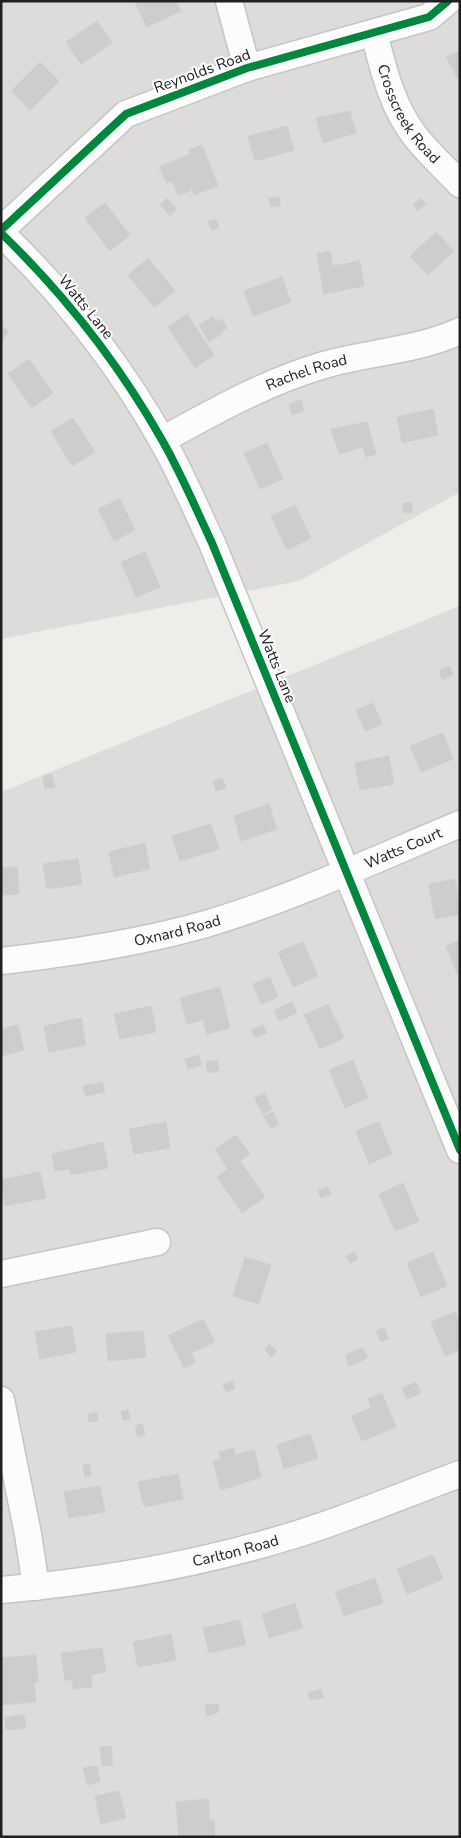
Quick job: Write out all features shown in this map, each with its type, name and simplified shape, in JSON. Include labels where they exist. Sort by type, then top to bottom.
[{"type":"street","points":[[229,1],[247,68]]},
{"type":"street","name":"Reynolds Road","points":[[1,231],[126,114],[247,68],[429,17],[448,1]]},
{"type":"street","name":"Crosscreek Road","points":[[374,33],[385,74],[400,112],[415,136],[460,184]]},
{"type":"street","name":"Watts Lane","points":[[1,231],[33,264],[76,314],[112,363],[162,440],[212,543],[460,1150]]},
{"type":"street","name":"Rachel Road","points":[[162,440],[232,401],[294,375],[365,356],[420,346],[460,331]]},
{"type":"street","name":"Watts Court","points":[[346,872],[460,824]]},
{"type":"street","name":"Oxnard Road","points":[[1,961],[91,949],[206,924],[301,891],[346,872]]},
{"type":"street","points":[[1,1274],[157,1242]]},
{"type":"street","points":[[1,1400],[28,1534],[36,1587]]},
{"type":"street","name":"Carlton Road","points":[[1,1590],[118,1577],[220,1556],[276,1541],[460,1474]]},
{"type":"shaded area","points":[[1,1],[460,1],[460,492],[299,581],[1,639]]},
{"type":"shaded area","points":[[460,606],[460,1837],[1,1837],[1,792]]},
{"type":"building","points":[[138,1],[176,1],[181,11],[147,27],[135,3]]},
{"type":"building","points":[[97,21],[112,43],[81,64],[66,42]]},
{"type":"building","points":[[460,51],[460,82],[446,57]]},
{"type":"building","points":[[40,62],[59,81],[30,110],[11,91]]},
{"type":"building","points":[[350,111],[356,133],[323,143],[316,118]]},
{"type":"building","points":[[287,126],[294,150],[255,161],[248,136]]},
{"type":"building","points":[[202,145],[218,186],[194,195],[189,182],[190,191],[178,195],[172,181],[167,183],[159,167],[191,154],[189,150]]},
{"type":"building","points":[[279,197],[280,206],[271,207],[269,198]]},
{"type":"building","points":[[167,198],[177,209],[170,216],[160,205]]},
{"type":"building","points":[[421,198],[426,204],[418,211],[413,205]]},
{"type":"building","points":[[105,203],[130,235],[110,251],[85,218]]},
{"type":"building","points":[[216,219],[219,228],[211,230],[208,221]]},
{"type":"building","points":[[436,232],[454,251],[428,275],[410,256]]},
{"type":"building","points":[[330,251],[333,266],[360,261],[364,286],[324,294],[317,254]]},
{"type":"building","points":[[148,258],[175,291],[154,307],[128,275]]},
{"type":"building","points":[[282,277],[291,302],[253,316],[244,291]]},
{"type":"building","points":[[187,314],[214,355],[195,368],[168,327]]},
{"type":"building","points":[[213,316],[216,322],[222,319],[227,328],[209,342],[199,325]]},
{"type":"building","points":[[1,325],[9,332],[1,342]]},
{"type":"building","points":[[29,359],[53,393],[32,408],[8,374]]},
{"type":"building","points":[[301,400],[304,411],[292,415],[289,404]]},
{"type":"building","points":[[433,409],[438,435],[402,443],[397,417]]},
{"type":"building","points":[[73,418],[95,452],[72,466],[51,431]]},
{"type":"building","points":[[367,422],[376,454],[366,457],[363,447],[339,454],[331,429]]},
{"type":"building","points":[[267,443],[283,479],[260,489],[244,453]]},
{"type":"building","points":[[120,499],[135,530],[114,541],[98,509]]},
{"type":"building","points":[[411,502],[413,512],[404,513],[402,504]]},
{"type":"building","points":[[295,505],[311,538],[287,550],[271,516]]},
{"type":"building","points":[[145,552],[160,587],[136,597],[121,562]]},
{"type":"building","points":[[450,666],[453,675],[442,680],[439,671]]},
{"type":"building","points":[[373,703],[382,724],[365,731],[356,710]]},
{"type":"building","points":[[443,733],[453,759],[421,772],[410,746]]},
{"type":"building","points":[[389,756],[394,784],[360,790],[355,763]]},
{"type":"building","points":[[52,774],[55,787],[45,789],[43,776]]},
{"type":"building","points":[[222,778],[226,788],[216,791],[213,781]]},
{"type":"building","points":[[269,804],[277,829],[241,841],[234,816]]},
{"type":"building","points":[[211,824],[219,849],[180,861],[172,836]]},
{"type":"building","points":[[145,843],[150,869],[114,877],[109,852]]},
{"type":"building","points":[[78,859],[82,884],[47,889],[43,864]]},
{"type":"building","points":[[17,867],[19,894],[1,895],[1,868]]},
{"type":"building","points":[[455,879],[460,914],[435,919],[429,884]]},
{"type":"building","points":[[460,940],[460,978],[459,978],[446,946]]},
{"type":"building","points":[[303,942],[318,976],[293,987],[278,952]]},
{"type":"building","points":[[270,977],[278,997],[261,1004],[253,984]]},
{"type":"building","points":[[220,987],[230,1028],[207,1034],[203,1020],[187,1024],[180,998]]},
{"type":"building","points":[[292,1002],[297,1013],[279,1021],[274,1010]]},
{"type":"building","points":[[328,1004],[344,1038],[320,1049],[304,1015]]},
{"type":"building","points":[[151,1006],[156,1032],[120,1039],[114,1014]]},
{"type":"building","points":[[81,1018],[86,1045],[49,1052],[44,1026]]},
{"type":"building","points":[[18,1025],[24,1050],[1,1056],[1,1029]]},
{"type":"building","points":[[263,1025],[267,1033],[255,1038],[251,1030]]},
{"type":"building","points":[[199,1055],[202,1065],[188,1069],[185,1059]]},
{"type":"building","points":[[217,1060],[219,1071],[208,1073],[206,1062]]},
{"type":"building","points":[[353,1060],[368,1098],[345,1108],[329,1070]]},
{"type":"building","points":[[102,1082],[105,1092],[86,1096],[83,1086]]},
{"type":"building","points":[[264,1093],[272,1109],[263,1114],[254,1098]]},
{"type":"building","points":[[273,1112],[279,1124],[271,1129],[264,1116]]},
{"type":"building","points":[[166,1122],[170,1148],[134,1154],[129,1129]]},
{"type":"building","points":[[379,1122],[392,1154],[369,1164],[356,1131]]},
{"type":"building","points":[[236,1135],[250,1154],[240,1161],[265,1197],[242,1213],[217,1177],[228,1169],[215,1149]]},
{"type":"building","points":[[103,1142],[108,1168],[71,1175],[69,1169],[55,1171],[52,1154]]},
{"type":"building","points":[[40,1172],[46,1198],[5,1206],[1,1180]]},
{"type":"building","points":[[403,1183],[419,1221],[395,1231],[379,1194]]},
{"type":"building","points":[[327,1187],[331,1194],[321,1198],[318,1191]]},
{"type":"building","points":[[354,1252],[358,1259],[350,1263],[346,1256]]},
{"type":"building","points":[[433,1252],[447,1286],[421,1297],[407,1263]]},
{"type":"building","points":[[245,1257],[271,1265],[259,1304],[233,1296]]},
{"type":"building","points":[[455,1312],[460,1322],[460,1350],[445,1356],[431,1322]]},
{"type":"building","points":[[203,1319],[215,1342],[191,1353],[195,1363],[184,1368],[168,1336]]},
{"type":"building","points":[[72,1326],[76,1352],[40,1359],[35,1332]]},
{"type":"building","points":[[384,1328],[389,1339],[381,1342],[376,1331]]},
{"type":"building","points":[[143,1331],[146,1357],[108,1361],[106,1334]]},
{"type":"building","points":[[270,1344],[277,1351],[271,1357],[265,1350]]},
{"type":"building","points":[[363,1348],[368,1358],[349,1366],[345,1355]]},
{"type":"building","points":[[232,1381],[235,1388],[226,1392],[223,1385]]},
{"type":"building","points":[[416,1382],[421,1393],[407,1399],[402,1388]]},
{"type":"building","points":[[382,1393],[396,1427],[362,1441],[351,1416],[371,1408],[368,1399]]},
{"type":"building","points":[[128,1410],[130,1419],[123,1420],[121,1411]]},
{"type":"building","points":[[97,1413],[98,1421],[89,1422],[88,1414]]},
{"type":"building","points":[[142,1424],[145,1435],[138,1437],[135,1426]]},
{"type":"building","points":[[310,1434],[318,1458],[284,1469],[277,1445]]},
{"type":"building","points":[[233,1448],[235,1455],[254,1450],[261,1477],[221,1490],[213,1461],[221,1459],[219,1452]]},
{"type":"building","points":[[89,1464],[91,1476],[85,1477],[83,1465]]},
{"type":"building","points":[[178,1474],[183,1499],[144,1507],[138,1482]]},
{"type":"building","points":[[100,1486],[105,1512],[69,1518],[64,1492]]},
{"type":"building","points":[[433,1555],[443,1579],[407,1594],[397,1569]]},
{"type":"building","points":[[375,1578],[383,1603],[344,1616],[335,1592]]},
{"type":"building","points":[[295,1603],[303,1628],[269,1638],[262,1614]]},
{"type":"building","points":[[240,1620],[246,1645],[209,1653],[203,1628]]},
{"type":"building","points":[[171,1634],[176,1660],[138,1667],[133,1642]]},
{"type":"building","points":[[102,1648],[106,1672],[91,1675],[92,1687],[73,1689],[72,1680],[65,1680],[61,1653]]},
{"type":"building","points":[[36,1655],[38,1682],[34,1682],[36,1702],[1,1705],[1,1658]]},
{"type":"building","points":[[321,1689],[323,1698],[310,1699],[308,1693]]},
{"type":"building","points":[[218,1704],[219,1712],[207,1716],[205,1705]]},
{"type":"building","points":[[24,1715],[26,1728],[6,1730],[5,1717]]},
{"type":"building","points":[[111,1746],[113,1765],[102,1766],[100,1747]]},
{"type":"building","points":[[97,1766],[100,1782],[87,1785],[83,1768]]},
{"type":"building","points":[[119,1791],[126,1818],[101,1824],[95,1796]]},
{"type":"building","points":[[208,1799],[210,1820],[214,1820],[215,1837],[179,1837],[176,1802]]},
{"type":"cycle path","points":[[1,230],[126,114],[247,68],[429,17],[448,1]]},
{"type":"cycle path","points":[[1,233],[47,280],[109,357],[128,384],[176,465],[212,543],[460,1150]]}]
